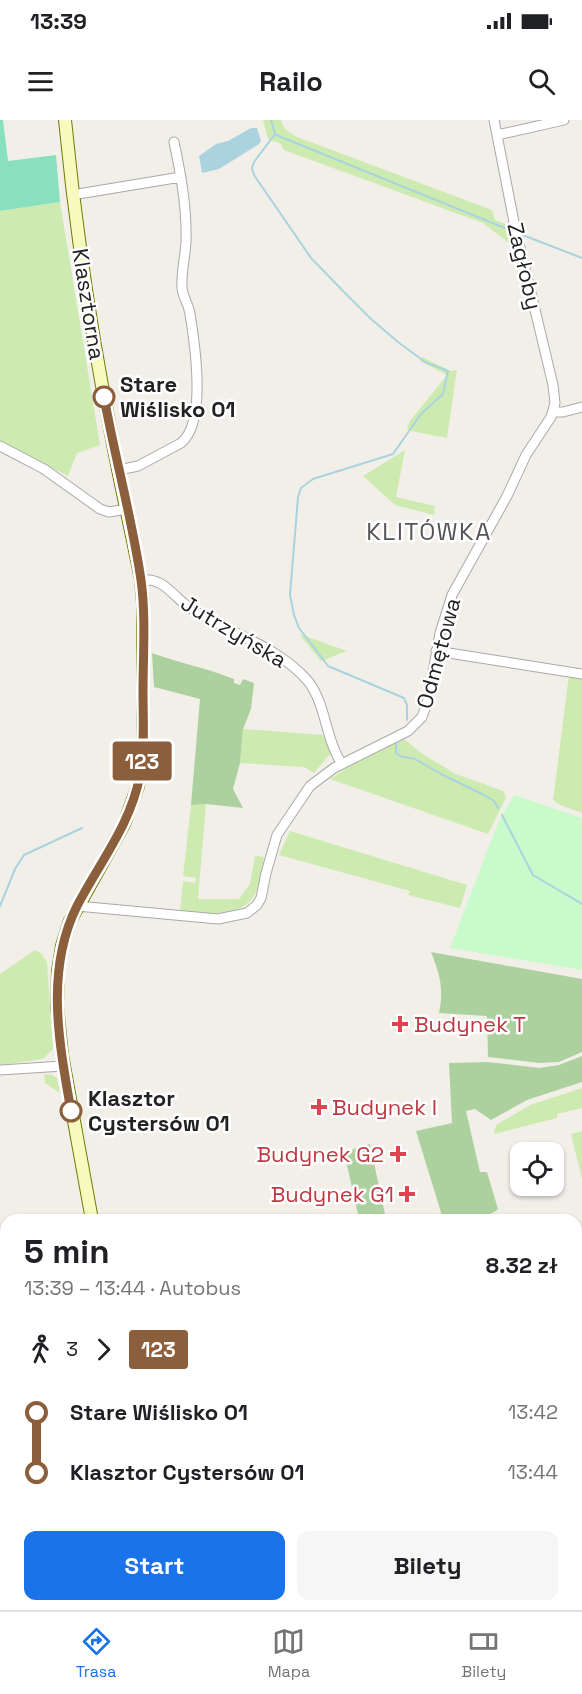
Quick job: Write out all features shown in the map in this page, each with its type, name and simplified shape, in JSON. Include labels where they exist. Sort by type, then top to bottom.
[{"type":"street","name":"Klasztorna","points":[[65,120],[72,195],[104,397],[141,580],[143,707],[140,777],[124,824],[77,906],[65,938],[58,971],[57,1006],[63,1066],[91,1214]]},
{"type":"street","name":"Zagłoby","points":[[494,120],[515,227],[553,385],[555,398],[553,412]]},
{"type":"street","points":[[497,135],[564,120]]},
{"type":"street","points":[[119,470],[135,467],[173,448],[186,439],[195,422],[197,397],[195,357],[190,313],[182,285],[186,241],[182,177],[174,142]]},
{"type":"street","points":[[72,195],[182,177]]},
{"type":"street","points":[[553,412],[582,407]]},
{"type":"street","name":"Odmętowa","points":[[77,906],[218,919],[248,913],[260,902],[273,843],[310,786],[342,764],[408,731],[419,721],[428,700],[436,651],[445,616],[458,583],[507,496],[530,448],[553,412]]},
{"type":"street","points":[[0,446],[44,469],[100,509],[109,512],[127,509]]},
{"type":"street","name":"Jutrzyńska","points":[[141,580],[157,580],[188,607],[264,647],[307,680],[317,697],[334,752],[342,764]]},
{"type":"street","points":[[436,651],[582,674]]},
{"type":"street","points":[[0,1070],[63,1066]]},
{"type":"green space","points":[[0,120],[3,120],[8,161],[56,155],[60,202],[0,211]]},
{"type":"green space","points":[[263,120],[281,120],[285,128],[297,137],[492,210],[495,220],[508,225],[514,247],[483,223],[284,150],[281,144],[268,139]]},
{"type":"green space","points":[[60,202],[100,445],[77,453],[68,476],[0,442],[0,211]]},
{"type":"green space","points":[[422,357],[451,371],[457,370],[447,438],[411,431],[407,428],[410,421],[447,375],[420,361]]},
{"type":"green space","points":[[405,450],[396,497],[435,506],[434,515],[395,505],[363,476]]},
{"type":"green space","points":[[299,634],[347,651],[321,661]]},
{"type":"green space","points":[[152,653],[224,675],[234,679],[234,683],[240,685],[243,679],[254,683],[251,709],[243,729],[240,763],[233,789],[243,808],[206,804],[191,805],[200,699],[154,687]]},
{"type":"green space","points":[[569,675],[582,677],[582,813],[553,800]]},
{"type":"green space","points":[[243,729],[323,735],[331,753],[314,773],[304,767],[240,763]]},
{"type":"green space","points":[[404,739],[424,755],[456,774],[503,791],[506,798],[488,834],[330,779],[348,767]]},
{"type":"green space","points":[[514,795],[582,818],[582,970],[450,948],[498,823]]},
{"type":"green space","points":[[206,804],[198,899],[239,899],[250,884],[255,856],[264,857],[260,881],[249,902],[232,911],[222,913],[180,911],[183,881],[195,883],[196,878],[183,876],[191,805]]},
{"type":"green space","points":[[290,831],[467,885],[460,908],[408,895],[410,891],[279,855]]},
{"type":"green space","points":[[35,950],[42,954],[47,962],[53,1049],[43,1059],[0,1065],[0,974]]},
{"type":"green space","points":[[431,952],[582,979],[582,1052],[559,1062],[539,1063],[488,1057],[487,1016],[439,1013],[440,982]]},
{"type":"green space","points":[[582,1056],[582,1082],[527,1100],[491,1120],[475,1109],[466,1111],[480,1172],[487,1172],[498,1209],[490,1214],[441,1214],[416,1131],[452,1123],[449,1063],[488,1062],[539,1068],[559,1065]]},
{"type":"green space","points":[[44,1074],[57,1078],[60,1093],[45,1083]]},
{"type":"green space","points":[[582,1088],[582,1108],[557,1114],[557,1118],[494,1134],[496,1125],[530,1105]]},
{"type":"green space","points":[[582,1131],[582,1179],[571,1134]]},
{"type":"green space","points":[[370,1144],[385,1214],[358,1214],[344,1152]]},
{"type":"water","points":[[251,128],[257,128],[261,141],[259,144],[219,169],[202,173],[199,156],[216,144],[228,141]]},
{"type":"waterway","points":[[271,120],[275,134],[281,137],[512,231]]},
{"type":"waterway","points":[[275,134],[254,162],[252,168],[254,175],[311,258],[371,319],[398,342],[425,362],[448,371],[443,394],[421,414],[393,454],[313,479],[301,488],[298,497],[290,595],[299,628],[328,666],[404,698],[407,705],[407,720]]},
{"type":"waterway","points":[[520,234],[582,258]]},
{"type":"waterway","points":[[396,744],[396,753],[400,756],[415,759],[484,795],[494,801],[498,808]]},
{"type":"waterway","points":[[502,815],[533,875],[582,904]]},
{"type":"waterway","points":[[0,906],[15,869],[24,855],[82,828]]},
{"type":"bus line","name":"123","points":[[71,1111],[62,1055],[57,993],[62,946],[77,906],[121,831],[132,806],[140,777],[143,745],[144,658],[141,580],[104,397]]},
{"type":"place","name":"Stare Wiślisko 01","points":[[104,397]]},
{"type":"place","name":"Budynek T","points":[[400,1024]]},
{"type":"place","name":"Budynek I","points":[[319,1107]]},
{"type":"place","name":"Klasztor Cystersów 01","points":[[71,1111]]},
{"type":"place","name":"Budynek G2","points":[[398,1154]]},
{"type":"place","name":"Budynek G1","points":[[407,1194]]},
{"type":"district","name":"KLITÓWKA","points":[[429,531]]}]
